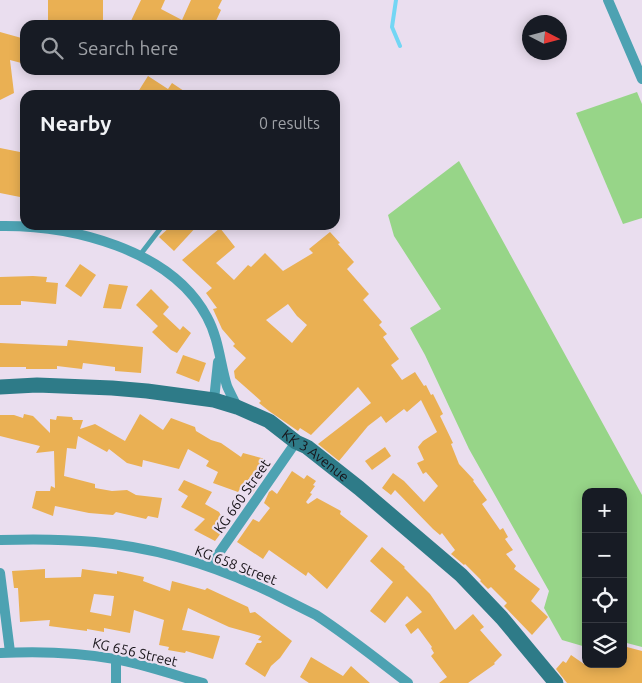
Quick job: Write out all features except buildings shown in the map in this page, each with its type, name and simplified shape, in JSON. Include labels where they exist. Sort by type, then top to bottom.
[{"type":"street","points":[[608,0],[642,79]]},
{"type":"street","points":[[0,226],[20,227]]},
{"type":"street","points":[[52,230],[71,232],[108,241],[140,255],[177,281],[194,298],[207,317],[219,349],[228,389],[237,407]]},
{"type":"street","points":[[214,400],[219,349]]},
{"type":"street","name":"KK 3 Avenue","points":[[0,387],[36,385],[112,388],[214,400],[237,407],[269,421],[296,442],[307,447],[359,488],[461,575],[502,618],[556,683]]},
{"type":"street","name":"KG 660 Street","points":[[210,566],[296,442]]},
{"type":"street","name":"KG 658 Street","points":[[0,540],[53,539],[96,542],[146,549],[210,566],[258,586],[315,615],[408,683]]},
{"type":"street","points":[[0,573],[5,652]]},
{"type":"street","name":"KG 656 Street","points":[[5,652],[71,652],[116,659],[203,683]]},
{"type":"street","points":[[116,659],[116,683]]},
{"type":"lane","points":[[140,255],[159,230]]},
{"type":"green space","points":[[637,92],[642,104],[642,218],[623,224],[576,113]]},
{"type":"green space","points":[[459,161],[642,495],[642,647],[627,643],[627,488],[582,488],[582,646],[562,640],[544,608],[549,591],[469,449],[425,355],[410,328],[441,309],[394,236],[388,215]]},
{"type":"waterway","points":[[396,0],[392,27],[400,46]]}]
